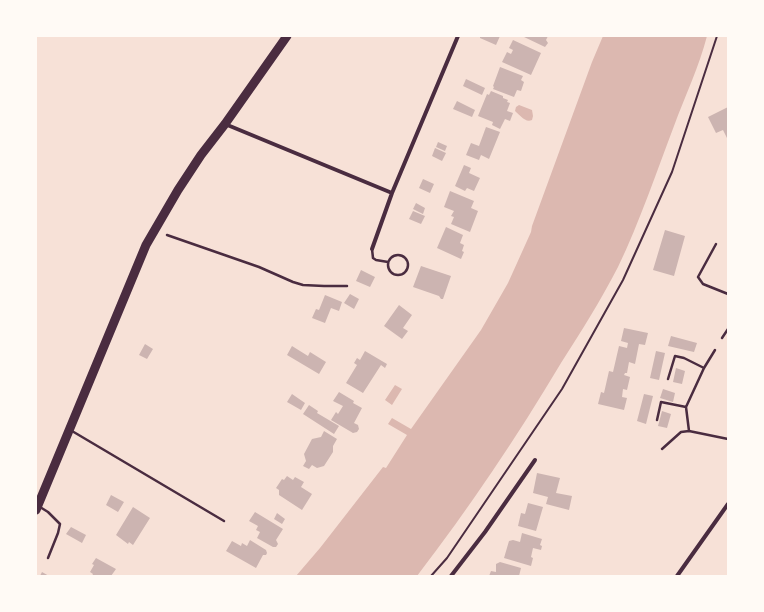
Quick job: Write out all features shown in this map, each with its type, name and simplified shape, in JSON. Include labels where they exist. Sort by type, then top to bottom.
[{"type":"main road","points":[[37,508],[146,245],[178,190],[201,155],[225,124],[287,36]]},
{"type":"street","points":[[372,249],[392,193],[458,36]]},
{"type":"street","points":[[225,124],[392,193]]},
{"type":"street","points":[[451,576],[485,532],[535,460]]},
{"type":"street","points":[[677,576],[728,504]]},
{"type":"lane","points":[[167,235],[259,267],[303,285],[347,286]]},
{"type":"lane","points":[[716,244],[698,277],[703,284],[728,294]]},
{"type":"lane","points":[[372,249],[373,258],[382,262],[388,262],[394,255],[404,256],[408,262],[408,269],[404,274],[397,276],[388,269],[388,262]]},
{"type":"lane","points":[[722,338],[728,329]]},
{"type":"lane","points":[[689,431],[686,407],[704,368],[715,350]]},
{"type":"lane","points":[[668,379],[675,356],[684,358],[704,368]]},
{"type":"lane","points":[[657,420],[661,402],[686,407]]},
{"type":"lane","points":[[70,430],[224,521]]},
{"type":"lane","points":[[662,449],[681,432],[689,431],[728,439]]},
{"type":"lane","points":[[37,508],[48,512],[60,524],[48,558]]},
{"type":"path","points":[[431,576],[447,558],[562,389],[623,280],[672,172],[717,36]]},
{"type":"shaded area","points":[[603,36],[707,36],[696,70],[641,215],[626,250],[605,292],[510,445],[474,498],[417,576],[296,576],[320,548],[383,467],[386,468],[407,435],[388,424],[392,418],[411,429],[481,330],[508,283],[531,232],[592,62]]},
{"type":"shaded area","points":[[519,105],[532,110],[532,120],[525,120],[515,111],[516,107]]},
{"type":"shaded area","points":[[395,385],[402,389],[392,405],[385,400]]},
{"type":"building","points":[[480,36],[500,36],[496,45],[480,38]]},
{"type":"building","points":[[522,36],[548,36],[546,40],[548,43],[545,47]]},
{"type":"building","points":[[513,40],[541,53],[531,75],[502,62],[507,52],[511,54],[513,50],[509,48]]},
{"type":"building","points":[[500,67],[523,76],[521,80],[524,82],[521,91],[517,90],[514,97],[493,89]]},
{"type":"building","points":[[466,79],[485,88],[482,95],[463,86]]},
{"type":"building","points":[[491,91],[508,100],[507,102],[510,103],[507,111],[513,113],[510,121],[505,119],[500,129],[492,125],[493,122],[478,116],[487,94],[489,95]]},
{"type":"building","points":[[457,101],[475,110],[472,117],[453,109]]},
{"type":"building","points":[[728,107],[728,140],[723,130],[716,133],[708,117]]},
{"type":"building","points":[[486,127],[500,132],[489,159],[481,155],[479,160],[466,155],[471,143],[479,146]]},
{"type":"building","points":[[438,142],[447,146],[445,151],[436,147]]},
{"type":"building","points":[[435,148],[446,153],[442,161],[432,156]]},
{"type":"building","points":[[464,165],[471,168],[469,173],[480,178],[474,191],[467,188],[465,191],[455,186]]},
{"type":"building","points":[[423,179],[434,184],[430,193],[419,188]]},
{"type":"building","points":[[450,191],[474,201],[471,208],[478,211],[470,232],[451,224],[454,217],[451,216],[454,211],[444,207]]},
{"type":"building","points":[[416,203],[425,208],[423,214],[413,209]]},
{"type":"building","points":[[413,211],[425,216],[421,224],[409,219]]},
{"type":"building","points":[[446,227],[463,235],[460,243],[464,245],[462,251],[464,252],[461,259],[437,248]]},
{"type":"building","points":[[665,230],[685,236],[674,276],[653,270]]},
{"type":"building","points":[[421,266],[451,276],[443,299],[439,296],[413,287]]},
{"type":"building","points":[[361,270],[375,277],[370,287],[356,281]]},
{"type":"building","points":[[350,294],[359,299],[354,309],[344,303]]},
{"type":"building","points":[[325,295],[342,302],[339,311],[331,308],[325,323],[312,318],[316,309],[319,310]]},
{"type":"building","points":[[399,305],[412,315],[403,328],[408,331],[402,339],[384,326]]},
{"type":"building","points":[[624,328],[648,333],[645,345],[639,344],[635,364],[629,362],[627,373],[624,375],[630,377],[627,390],[623,389],[622,397],[627,398],[624,410],[598,404],[601,392],[604,393],[609,371],[613,372],[619,346],[627,348],[628,343],[621,341]]},
{"type":"building","points":[[671,336],[697,343],[694,352],[668,346]]},
{"type":"building","points":[[145,344],[153,349],[147,359],[139,355]]},
{"type":"building","points":[[292,346],[308,356],[310,352],[326,362],[319,374],[287,355]]},
{"type":"building","points":[[365,351],[387,364],[385,368],[381,365],[363,393],[346,383],[357,365],[354,363],[357,358],[360,360]]},
{"type":"building","points":[[656,351],[665,353],[659,380],[650,378]]},
{"type":"building","points":[[676,368],[685,371],[682,384],[673,382]]},
{"type":"building","points":[[663,389],[675,393],[673,402],[660,398]]},
{"type":"building","points":[[339,392],[362,408],[354,423],[358,425],[359,429],[357,432],[353,433],[331,420],[336,412],[338,414],[343,406],[333,401]]},
{"type":"building","points":[[292,394],[305,403],[301,410],[287,402]]},
{"type":"building","points":[[644,394],[653,396],[646,424],[637,421]]},
{"type":"building","points":[[309,405],[318,411],[317,413],[339,426],[334,434],[303,414]]},
{"type":"building","points":[[662,411],[671,414],[667,428],[658,426]]},
{"type":"building","points":[[324,431],[337,439],[333,446],[333,452],[324,466],[317,468],[312,465],[309,469],[303,466],[306,461],[304,454],[312,439],[321,437]]},
{"type":"building","points":[[537,473],[560,478],[556,493],[572,496],[569,510],[546,504],[548,497],[533,493]]},
{"type":"building","points":[[287,476],[293,480],[295,477],[304,482],[301,487],[312,494],[302,510],[279,495],[279,490],[276,488],[282,479],[284,480]]},
{"type":"building","points":[[111,495],[124,502],[118,512],[106,505]]},
{"type":"building","points":[[528,503],[543,507],[536,531],[518,526],[521,513],[525,514]]},
{"type":"building","points":[[133,507],[150,518],[133,545],[129,542],[128,544],[116,535]]},
{"type":"building","points":[[255,512],[283,529],[276,540],[278,544],[276,547],[273,547],[257,538],[260,532],[256,530],[258,526],[249,521]]},
{"type":"building","points":[[277,513],[285,519],[282,524],[274,519]]},
{"type":"building","points":[[71,527],[86,535],[82,543],[66,534]]},
{"type":"building","points":[[522,533],[542,539],[540,545],[542,546],[541,550],[533,548],[531,566],[504,558],[509,541],[513,540],[520,542]]},
{"type":"building","points":[[250,540],[266,550],[267,553],[266,555],[263,555],[256,568],[226,551],[232,541],[241,546],[242,543],[247,546]]},
{"type":"building","points":[[96,558],[116,569],[111,576],[92,576],[93,574],[90,572],[94,565],[92,564]]},
{"type":"building","points":[[500,562],[521,568],[519,576],[489,576],[491,571],[496,572],[496,564]]},
{"type":"building","points":[[42,572],[49,576],[40,576]]}]
